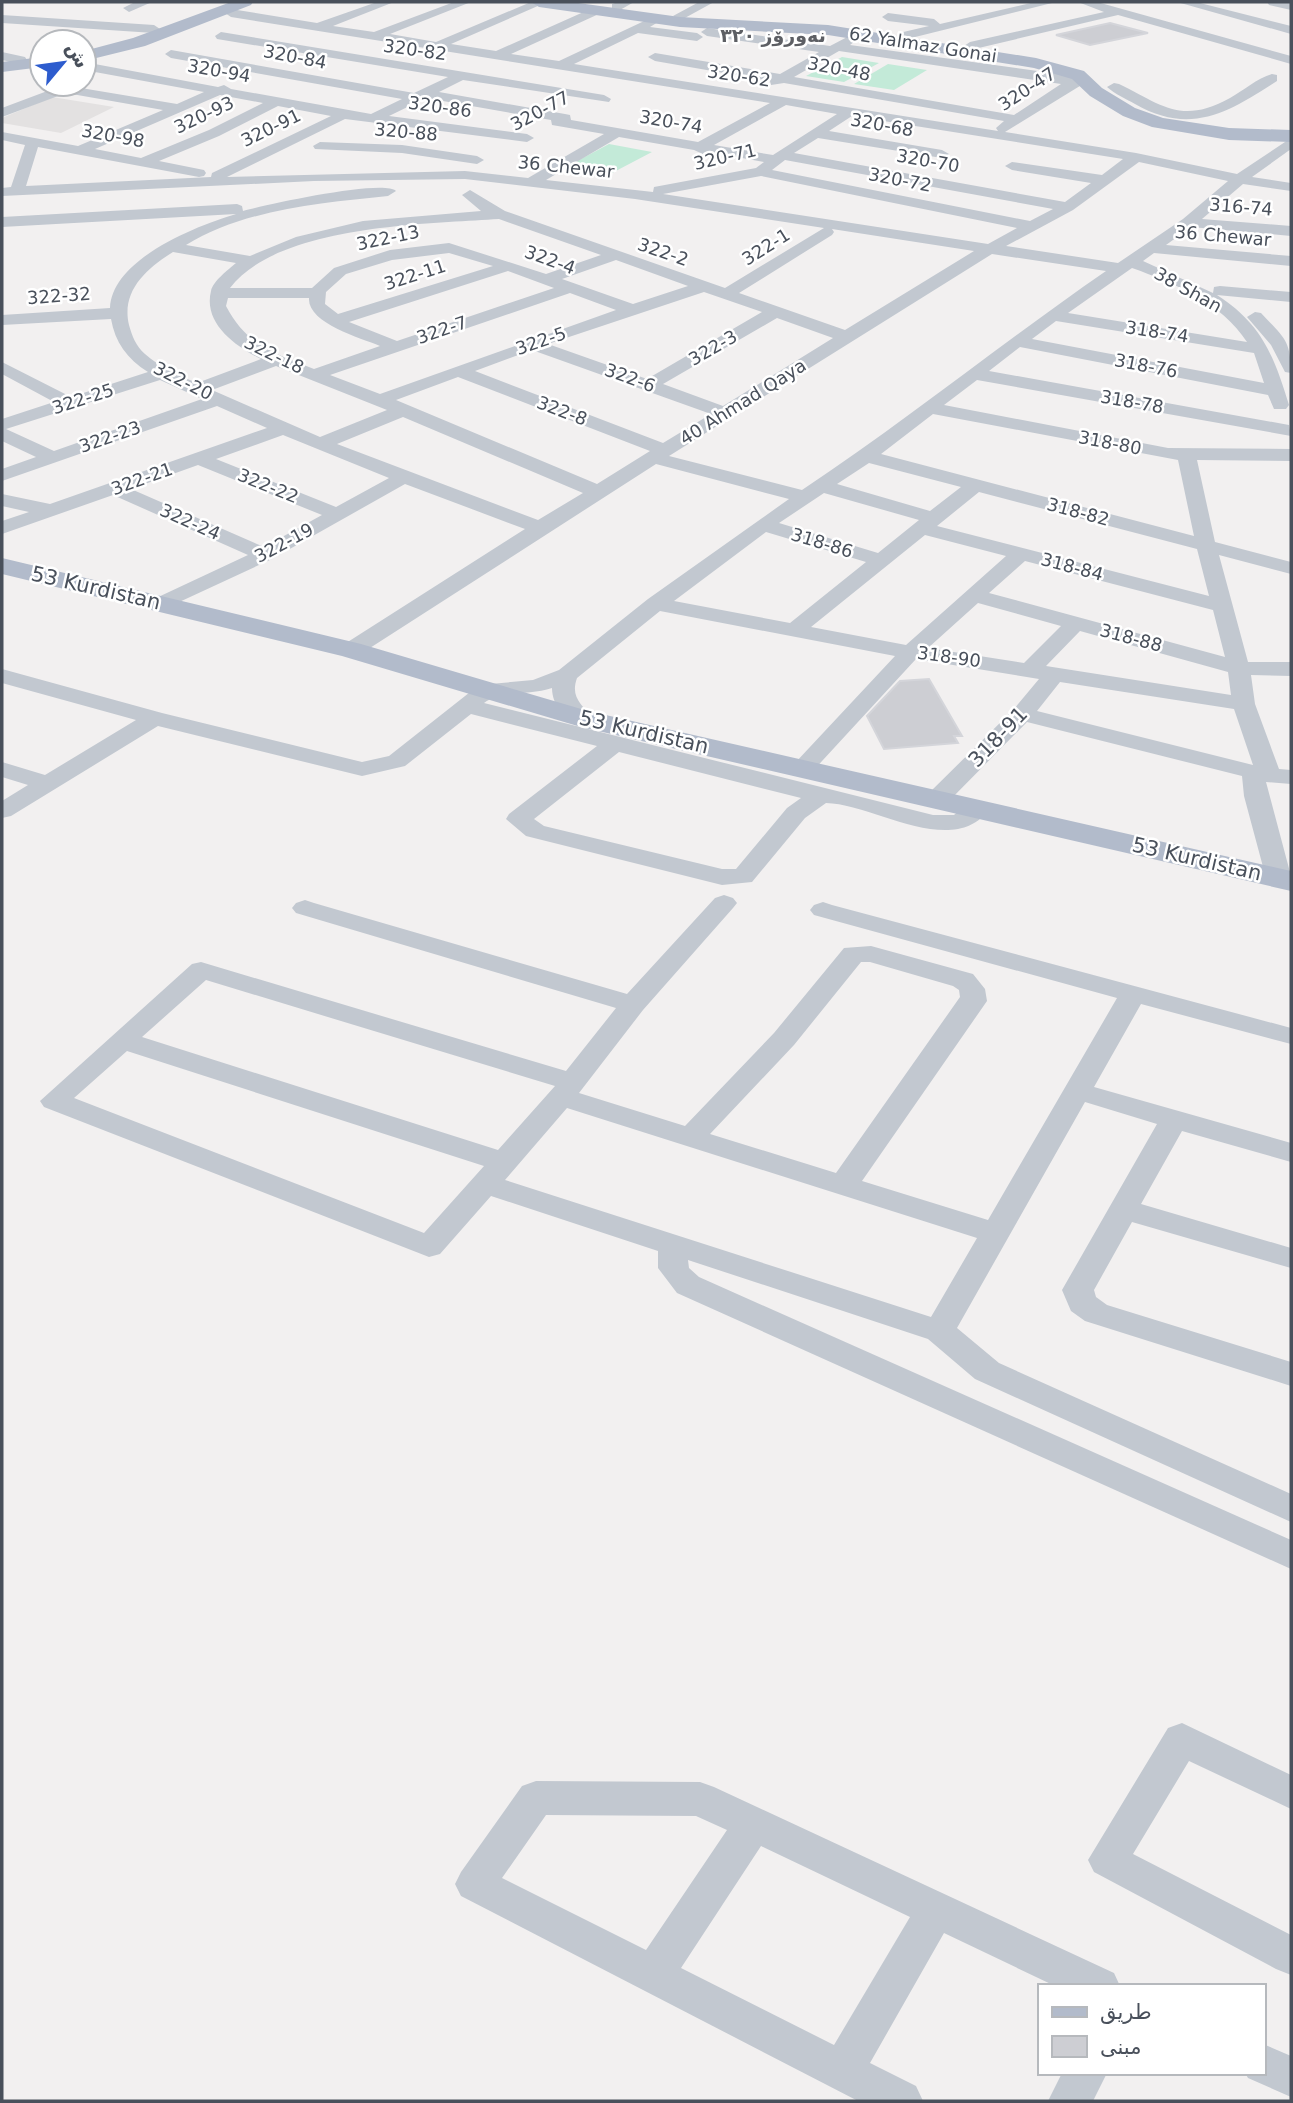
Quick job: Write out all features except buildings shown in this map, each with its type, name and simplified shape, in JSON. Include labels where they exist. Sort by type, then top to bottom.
[{"type":"main road","name":"62 Yalmaz Gonai","points":[[540,2],[597,21],[657,19],[709,31],[755,22]]},
{"type":"main road","name":"62 Yalmaz Gonai","points":[[577,2],[622,5],[679,16],[903,36],[1077,65],[1095,72],[1139,106],[1172,118],[1210,126],[1291,129]]},
{"type":"main road","points":[[98,51],[228,7]]},
{"type":"main road","points":[[98,46],[247,8]]},
{"type":"main road","name":"62 Yalmaz Gonai","points":[[862,33],[1049,66],[1069,72],[1129,112],[1159,123],[1212,132],[1291,136]]},
{"type":"main road","points":[[2,64],[28,60]]},
{"type":"main road","points":[[2,64],[28,61]]},
{"type":"main road","name":"53 Kurdistan","points":[[2,566],[351,650],[477,698],[581,718],[1285,879]]},
{"type":"street","points":[[129,8],[146,2]]},
{"type":"street","points":[[439,45],[540,2]]},
{"type":"street","points":[[679,16],[708,2]]},
{"type":"street","points":[[990,2],[1018,10]]},
{"type":"street","points":[[903,36],[1050,2]]},
{"type":"street","points":[[1084,2],[1291,60]]},
{"type":"street","points":[[1183,2],[1291,30]]},
{"type":"street","points":[[1209,9],[1238,2]]},
{"type":"street","points":[[1273,2],[1291,6]]},
{"type":"street","points":[[228,64],[283,46],[381,3],[431,14]]},
{"type":"street","points":[[228,7],[265,9],[325,28],[561,65],[615,90],[655,57],[709,31]]},
{"type":"street","points":[[228,7],[265,9]]},
{"type":"street","points":[[748,97],[905,7]]},
{"type":"street","points":[[98,78],[214,38],[265,9]]},
{"type":"street","points":[[375,36],[444,10],[470,10],[504,18],[567,24],[597,21],[633,30],[709,31],[1079,81]]},
{"type":"street","points":[[327,11],[351,15]]},
{"type":"street","points":[[970,46],[1118,12]]},
{"type":"street","points":[[999,14],[1047,28]]},
{"type":"street","points":[[888,17],[950,25]]},
{"type":"street","points":[[561,65],[657,19]]},
{"type":"street","name":"320-82","points":[[192,22],[214,38],[320,51],[366,61],[462,75],[615,90]]},
{"type":"street","points":[[374,118],[416,95],[567,24]]},
{"type":"street","points":[[5,25],[150,33]]},
{"type":"street","points":[[5,25],[150,33]]},
{"type":"street","points":[[320,51],[360,34]]},
{"type":"street","points":[[719,68],[771,41]]},
{"type":"street","points":[[289,76],[337,55]]},
{"type":"street","points":[[2,56],[20,60]]},
{"type":"street","name":"320-48","points":[[655,57],[1016,119]]},
{"type":"street","name":"320-84","points":[[158,59],[228,64],[416,95],[547,128]]},
{"type":"street","points":[[321,81],[366,61]]},
{"type":"street","points":[[311,107],[408,66]]},
{"type":"street","name":"320-94","points":[[98,69],[348,115]]},
{"type":"street","points":[[80,150],[265,71]]},
{"type":"street","points":[[1114,87],[1164,112],[1195,116],[1219,111],[1272,78]]},
{"type":"street","name":"320-77","points":[[508,150],[615,90],[641,79]]},
{"type":"street","name":"320-62","points":[[641,79],[1136,157],[1291,187]]},
{"type":"street","name":"320-47","points":[[991,135],[1079,81]]},
{"type":"street","points":[[98,91],[181,109]]},
{"type":"street","points":[[2,97],[28,95]]},
{"type":"street","points":[[2,113],[39,98]]},
{"type":"street","name":"320-93","points":[[146,162],[214,133],[278,101]]},
{"type":"street","points":[[782,102],[699,147],[788,217]]},
{"type":"street","points":[[881,117],[907,102]]},
{"type":"street","name":"320-71","points":[[635,194],[761,172],[849,112]]},
{"type":"street","name":"320-86","points":[[348,115],[547,128]]},
{"type":"street","name":"320-91","points":[[216,179],[324,124],[348,115]]},
{"type":"street","points":[[317,161],[324,124]]},
{"type":"street","name":"320-74","points":[[547,128],[616,132],[779,158]]},
{"type":"street","points":[[530,183],[616,132]]},
{"type":"street","points":[[907,177],[971,132]]},
{"type":"street","name":"320-68","points":[[816,133],[942,154]]},
{"type":"street","name":"320-98","points":[[2,136],[146,162],[216,179]]},
{"type":"street","points":[[10,192],[33,141]]},
{"type":"street","points":[[2,676],[155,718],[362,769],[397,761],[477,698],[536,686],[567,675],[656,604],[763,525],[866,456],[1017,341],[1188,222],[1241,178],[1291,142]]},
{"type":"street","points":[[997,178],[1042,143]]},
{"type":"street","name":"320-88","points":[[317,161],[402,149],[488,162],[459,186]]},
{"type":"street","points":[[104,187],[109,155]]},
{"type":"street","name":"40 Ahmad Qaya","points":[[351,650],[540,528],[984,252],[1068,207],[1136,157]]},
{"type":"street","name":"320-70","points":[[779,158],[907,177],[997,178],[1068,207]]},
{"type":"street","name":"36 Chewar","points":[[10,192],[216,179],[317,161],[459,186],[530,183],[635,194],[788,217],[984,252]]},
{"type":"street","name":"320-72","points":[[761,172],[1031,226]]},
{"type":"street","points":[[997,178],[1103,180]]},
{"type":"street","points":[[158,184],[158,214]]},
{"type":"street","points":[[493,185],[984,252],[1132,261]]},
{"type":"street","points":[[118,313],[121,290],[145,264],[170,247],[202,231],[288,206],[357,194],[459,186]]},
{"type":"street","name":"322-2","points":[[459,186],[482,205],[500,214],[848,337]]},
{"type":"street","points":[[44,220],[46,190]]},
{"type":"street","points":[[2,222],[288,206]]},
{"type":"street","points":[[395,346],[334,321],[317,306],[317,293],[218,293],[224,280],[251,261],[307,238],[401,220],[500,214]]},
{"type":"street","points":[[250,216],[307,238]]},
{"type":"street","points":[[454,248],[460,217]]},
{"type":"street","name":"316-74","points":[[1188,222],[1291,231]]},
{"type":"street","points":[[360,226],[400,253]]},
{"type":"street","name":"322-1","points":[[726,294],[826,232]]},
{"type":"street","points":[[170,247],[251,261]]},
{"type":"street","name":"322-13","points":[[317,293],[327,280],[361,262],[400,253],[454,248]]},
{"type":"street","name":"322-4","points":[[454,248],[633,310]]},
{"type":"street","points":[[545,279],[613,256]]},
{"type":"street","name":"36 Chewar","points":[[1132,261],[1291,261]]},
{"type":"street","name":"38 Shan","points":[[1132,261],[1220,291],[1261,322],[1287,350],[1291,368]]},
{"type":"street","name":"38 Shan","points":[[1132,261],[1188,286],[1240,323],[1261,349],[1290,435]]},
{"type":"street","name":"322-11","points":[[334,321],[508,266]]},
{"type":"street","name":"322-5","points":[[380,400],[704,286]]},
{"type":"street","name":"322-7","points":[[315,374],[569,288]]},
{"type":"street","points":[[1220,291],[1291,297]]},
{"type":"street","name":"322-18","points":[[218,293],[221,316],[231,333],[278,359],[598,492]]},
{"type":"street","name":"322-3","points":[[649,385],[777,311]]},
{"type":"street","name":"322-32","points":[[2,320],[118,313]]},
{"type":"street","name":"322-20","points":[[118,313],[121,333],[129,346],[141,359],[164,373],[282,429],[540,528]]},
{"type":"street","name":"318-74","points":[[1054,316],[1261,349]]},
{"type":"street","name":"318-76","points":[[1017,341],[1276,391]]},
{"type":"street","name":"322-6","points":[[533,344],[726,413]]},
{"type":"street","points":[[198,389],[278,359]]},
{"type":"street","name":"322-8","points":[[459,371],[660,454],[813,491]]},
{"type":"street","name":"322-25","points":[[2,425],[164,373]]},
{"type":"street","name":"318-78","points":[[975,374],[1290,435]]},
{"type":"street","points":[[7,375],[69,403]]},
{"type":"street","name":"322-23","points":[[2,475],[219,399]]},
{"type":"street","name":"318-80","points":[[930,408],[1148,451],[1291,455]]},
{"type":"street","points":[[320,444],[403,410]]},
{"type":"street","name":"322-21","points":[[2,528],[282,429]]},
{"type":"street","points":[[2,434],[52,457]]},
{"type":"street","points":[[1186,454],[1206,545],[1239,667],[1244,704],[1271,775]]},
{"type":"street","name":"318-82","points":[[866,456],[1291,568]]},
{"type":"street","name":"322-22","points":[[200,458],[337,514]]},
{"type":"street","name":"322-19","points":[[162,604],[265,555],[404,477]]},
{"type":"street","points":[[794,630],[975,485]]},
{"type":"street","name":"322-24","points":[[115,489],[265,555]]},
{"type":"street","name":"318-84","points":[[813,491],[928,523],[1021,554],[1222,606]]},
{"type":"street","points":[[2,500],[53,511]]},
{"type":"street","name":"318-86","points":[[763,525],[881,560]]},
{"type":"street","points":[[803,768],[911,652],[1021,554]]},
{"type":"street","name":"318-88","points":[[972,595],[1239,667],[1291,670]]},
{"type":"street","name":"318-90","points":[[656,604],[911,652],[1031,668],[1139,689],[1244,704]]},
{"type":"street","points":[[1031,668],[1076,623]]},
{"type":"street","name":"318-91","points":[[937,799],[1022,713],[1055,673]]},
{"type":"street","points":[[567,675],[562,688],[564,700],[581,718]]},
{"type":"street","points":[[477,698],[614,744],[933,822],[960,823],[978,808]]},
{"type":"street","points":[[1022,713],[1271,775]]},
{"type":"street","points":[[2,811],[155,718]]},
{"type":"street","points":[[614,744],[518,819],[535,831],[722,877],[743,877],[796,813],[820,796]]},
{"type":"street","points":[[2,769],[48,783]]},
{"type":"street","points":[[1271,775],[1256,796],[1285,879]]},
{"type":"street","points":[[723,903],[633,1004],[566,1089],[429,1247],[54,1101],[201,970],[566,1089],[690,1139],[995,1233]]},
{"type":"street","points":[[305,908],[633,1004]]},
{"type":"street","points":[[823,910],[1291,1036]]},
{"type":"street","points":[[690,1139],[784,1039],[853,954],[871,954],[962,980],[971,985],[973,1001],[842,1187]]},
{"type":"street","points":[[939,1331],[1134,992]]},
{"type":"street","points":[[122,1040],[495,1173],[675,1245],[939,1331],[987,1371],[1291,1511],[1285,1552],[688,1284],[673,1270],[670,1261],[675,1245]]},
{"type":"street","points":[[1077,1091],[1291,1153]]},
{"type":"street","points":[[1174,1119],[1078,1290],[1082,1303],[1096,1313],[1291,1374]]},
{"type":"street","points":[[1123,1209],[1291,1258]]},
{"type":"street","points":[[1291,1793],[1182,1739],[1108,1860],[1291,1956]]},
{"type":"street","points":[[901,2101],[475,1884],[536,1798],[700,1799],[1095,1984]]},
{"type":"street","points":[[652,1976],[754,1823]]},
{"type":"street","points":[[842,2071],[937,1908]]},
{"type":"street","points":[[1265,2065],[1291,2077]]},
{"type":"street","points":[[1070,2101],[1084,2075]]},
{"type":"shaded area","points":[[50,98],[114,107],[61,133],[2,123],[2,118]]},
{"type":"green space","points":[[842,57],[879,63],[844,82],[806,76]]},
{"type":"green space","points":[[888,64],[927,70],[894,90],[854,84]]},
{"type":"green space","points":[[609,144],[652,152],[612,173],[568,166]]},
{"type":"district","name":"نەورۆز ٣٢٠","points":[[773,35]]}]
